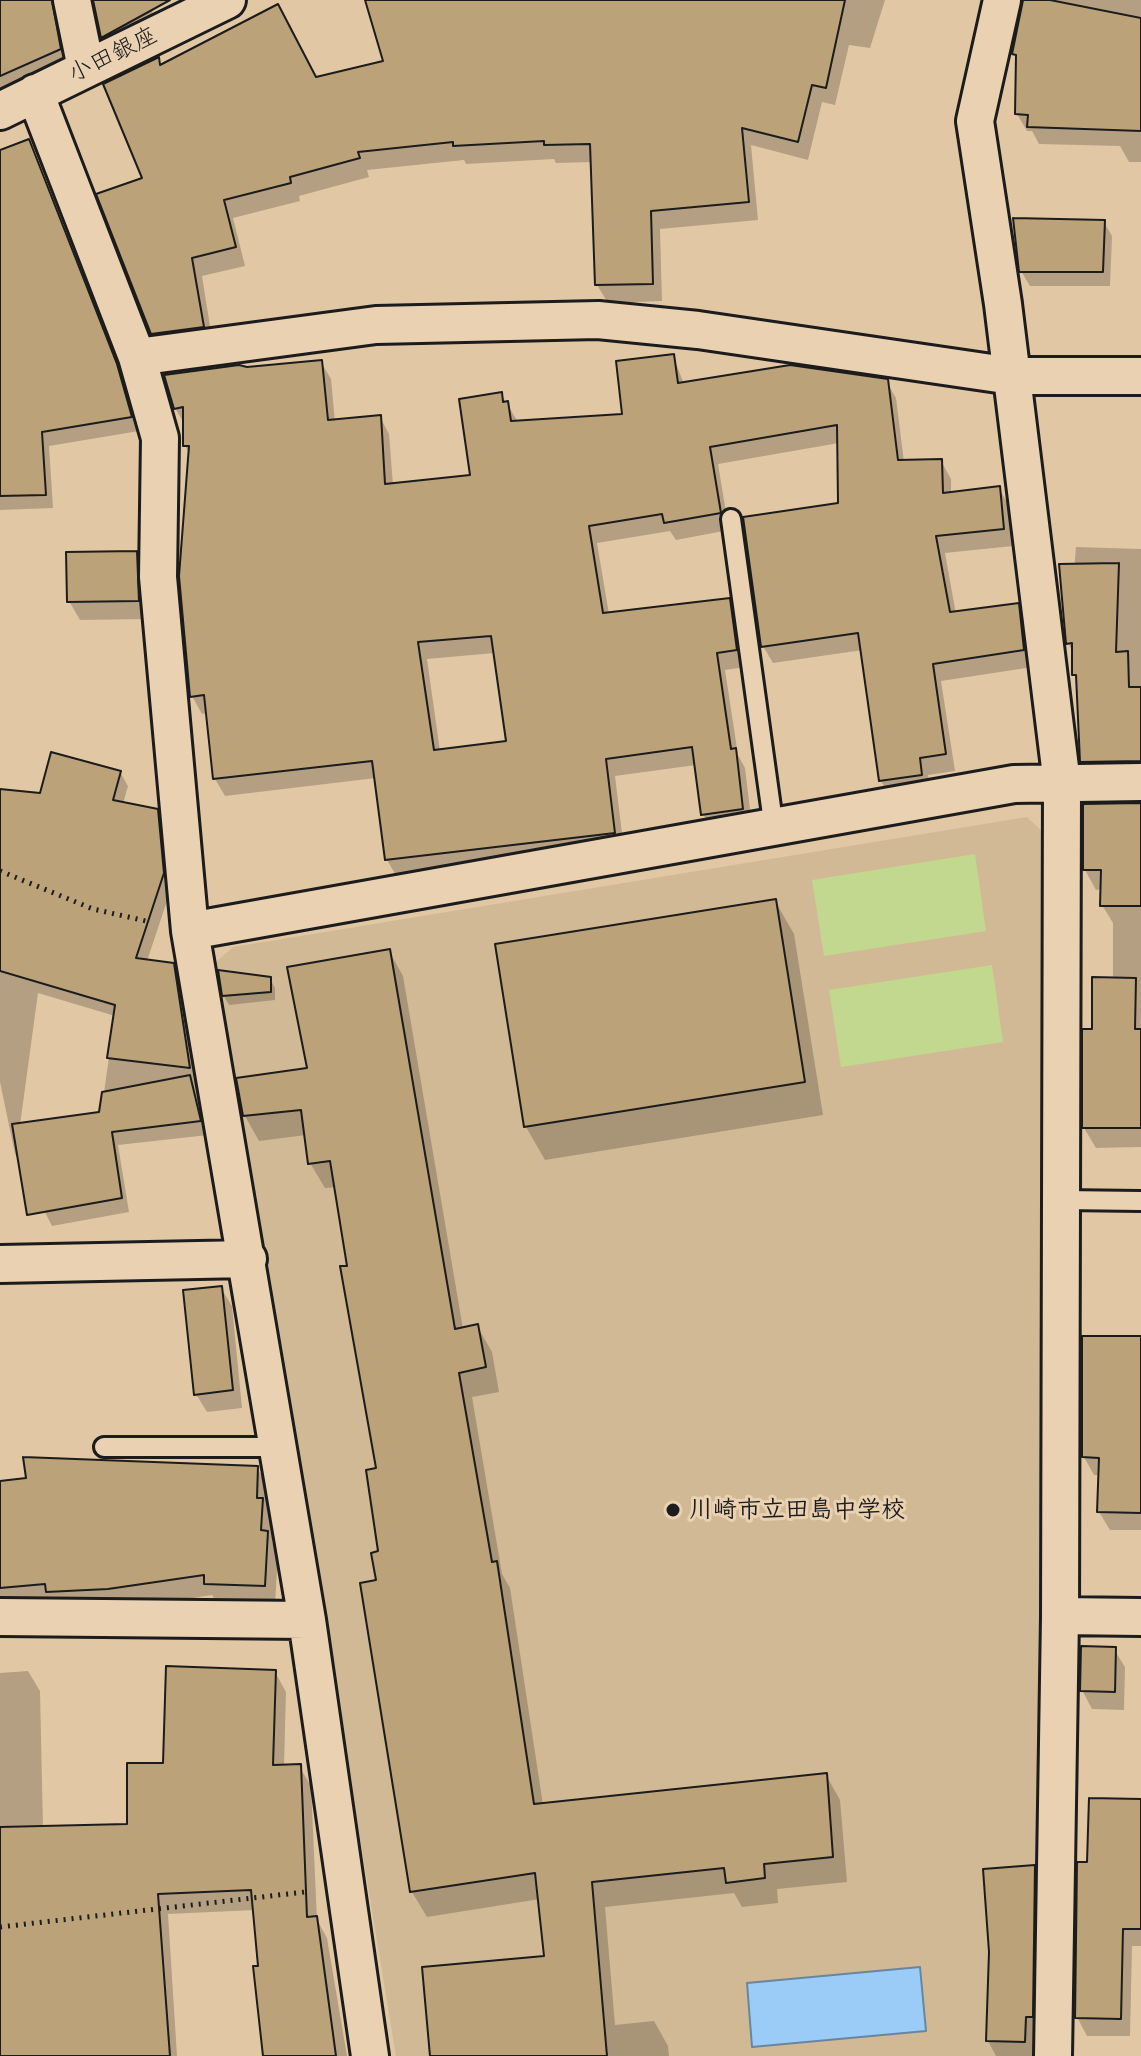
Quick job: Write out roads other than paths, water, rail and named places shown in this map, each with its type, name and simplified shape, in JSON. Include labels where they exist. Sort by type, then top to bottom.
[{"type":"street","points":[[72,0],[86,68]]},
{"type":"street","name":"小田銀座","points":[[0,111],[227,0]]},
{"type":"street","points":[[1002,0],[975,121],[1012,376],[1062,784],[1060,1616],[1053,2056]]},
{"type":"street","points":[[35,93],[137,357],[160,438],[158,577],[190,931],[307,1620],[370,2056]]},
{"type":"street","points":[[137,357],[376,325],[598,320],[698,330],[1012,376],[1141,376]]},
{"type":"street","points":[[190,931],[1014,784],[1141,782]]},
{"type":"street","points":[[0,1264],[248,1259]]},
{"type":"street","points":[[1060,1616],[1141,1617]]},
{"type":"street","points":[[0,1617],[307,1620]]},
{"type":"lane","points":[[731,519],[774,829]]},
{"type":"lane","points":[[1062,1200],[1141,1201]]},
{"type":"lane","points":[[104,1447],[278,1447]]},
{"type":"water","points":[[920,1967],[926,2031],[752,2047],[747,1983]]},
{"type":"place","name":"川崎市立田島中学校","points":[[673,1510]]}]
